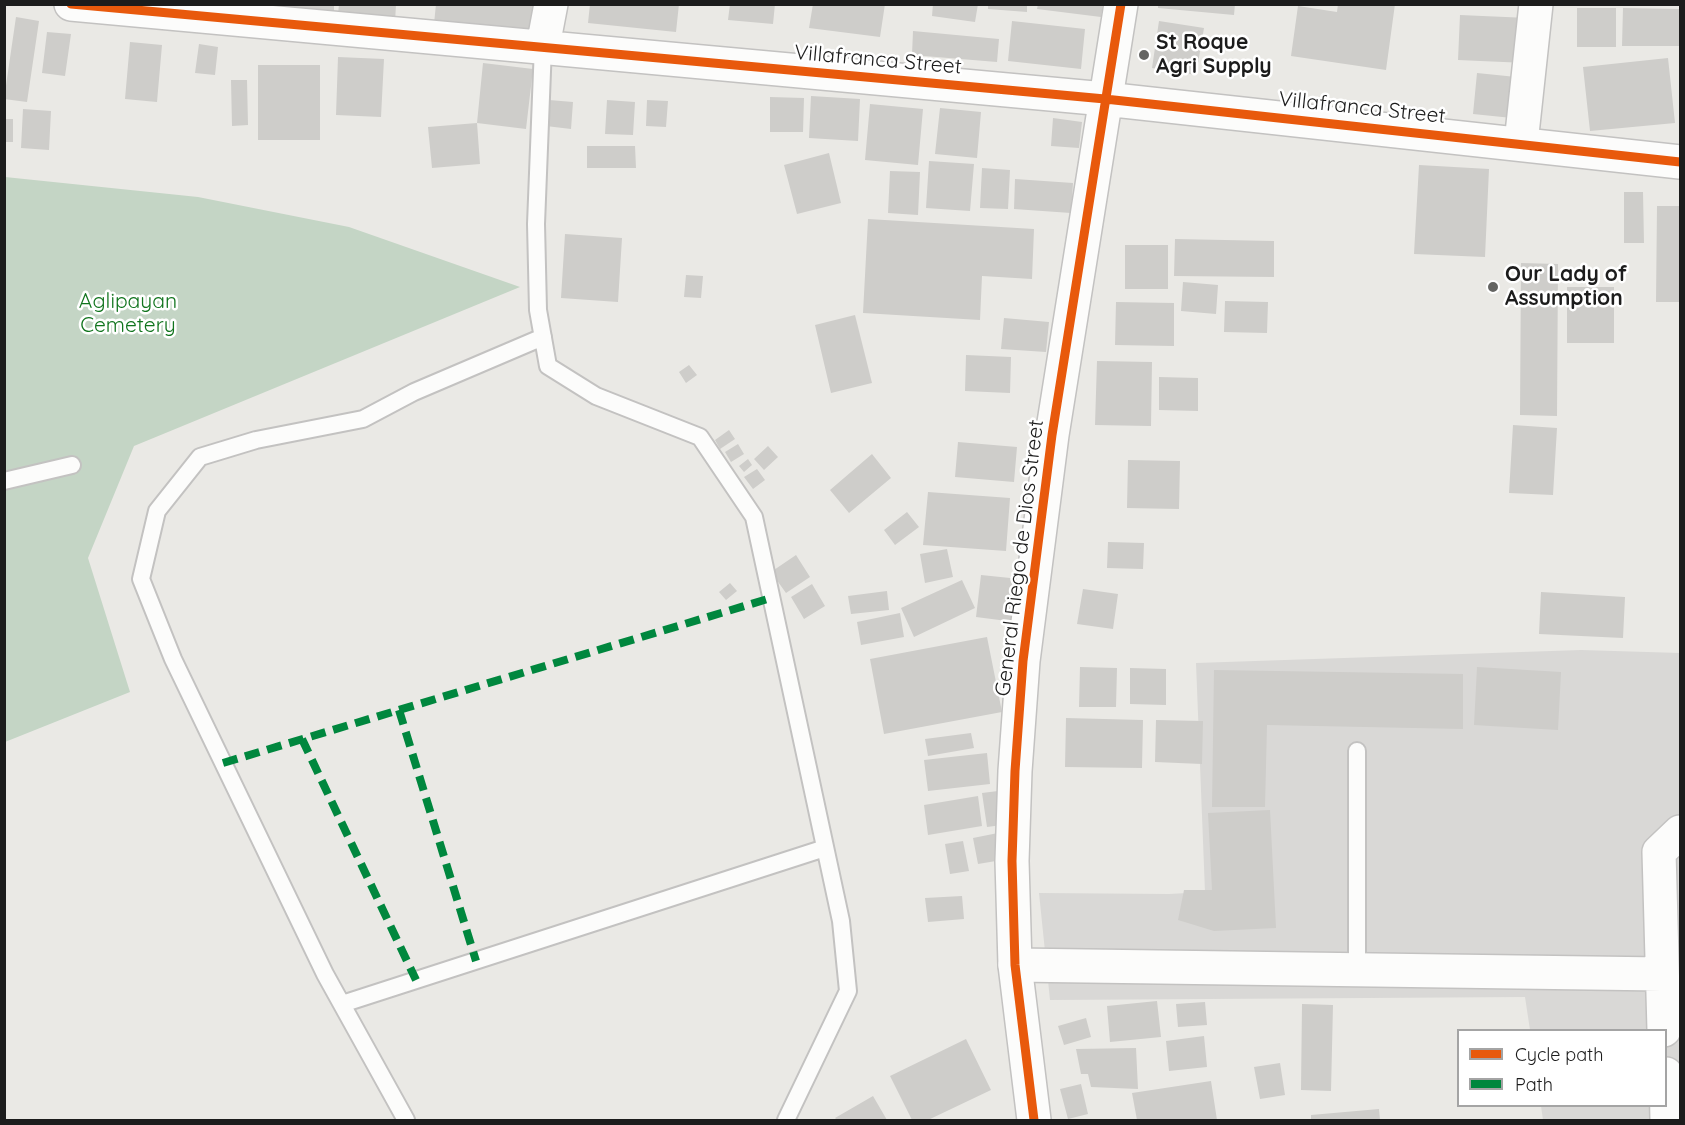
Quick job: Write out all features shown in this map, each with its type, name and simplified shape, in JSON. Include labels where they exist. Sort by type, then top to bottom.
[{"type":"street","name":"Villafranca Street","points":[[71,4],[234,13],[543,46],[1105,99],[1680,162]]},
{"type":"street","points":[[543,46],[550,4]]},
{"type":"street","name":"General Riego de Dios Street","points":[[1034,1120],[1015,965],[1014,793],[1023,661],[1052,435],[1121,4]]},
{"type":"street","points":[[1521,143],[1536,4]]},
{"type":"street","points":[[1664,1029],[1659,852],[1680,832]]},
{"type":"street","points":[[1015,965],[1662,974]]},
{"type":"lane","points":[[543,46],[536,224],[538,310],[548,366],[596,396],[700,437],[754,517],[841,921],[848,991],[786,1120]]},
{"type":"lane","points":[[406,1120],[342,1004],[173,659],[141,579],[156,511],[200,457],[256,440],[363,418],[414,392],[543,337]]},
{"type":"lane","points":[[4,481],[72,465]]},
{"type":"lane","points":[[1357,751],[1357,970]]},
{"type":"lane","points":[[342,1004],[825,848]]},
{"type":"shaded area","points":[[1581,650],[1680,653],[1680,1120],[1543,1120],[1541,1107],[1667,1107],[1667,1029],[1530,1029],[1525,997],[1050,1000],[1039,893],[1205,892],[1196,663]]},
{"type":"green space","name":"Aglipayan Cemetery","points":[[5,177],[198,197],[349,227],[520,287],[134,446],[88,558],[130,692],[5,742]]},
{"type":"building","points":[[286,4],[334,4],[334,14],[283,6]]},
{"type":"building","points":[[339,4],[396,4],[395,23],[338,15]]},
{"type":"building","points":[[436,4],[545,4],[542,33],[434,24]]},
{"type":"building","points":[[590,4],[679,4],[676,32],[588,23]]},
{"type":"building","points":[[730,4],[775,4],[773,24],[728,20]]},
{"type":"building","points":[[813,4],[885,4],[880,37],[809,28]]},
{"type":"building","points":[[933,4],[978,4],[975,22],[932,16]]},
{"type":"building","points":[[988,4],[1027,4],[1027,12],[988,9]]},
{"type":"building","points":[[1038,4],[1103,4],[1101,17],[1037,9]]},
{"type":"building","points":[[1158,4],[1235,4],[1234,15],[1158,8]]},
{"type":"building","points":[[1338,4],[1395,4],[1386,70],[1291,56],[1298,6],[1337,12]]},
{"type":"building","points":[[1577,8],[1616,8],[1616,47],[1577,47]]},
{"type":"building","points":[[1623,8],[1680,9],[1680,46],[1622,46]]},
{"type":"building","points":[[1460,15],[1528,18],[1526,63],[1458,60]]},
{"type":"building","points":[[16,17],[39,21],[27,102],[4,99]]},
{"type":"building","points":[[1012,21],[1085,29],[1081,69],[1008,61]]},
{"type":"building","points":[[1159,21],[1204,28],[1196,75],[1152,68]]},
{"type":"building","points":[[913,31],[999,39],[997,62],[912,55]]},
{"type":"building","points":[[47,32],[71,34],[65,76],[42,73]]},
{"type":"building","points":[[130,42],[162,45],[157,102],[125,99]]},
{"type":"building","points":[[199,44],[218,47],[215,75],[195,73]]},
{"type":"building","points":[[338,57],[384,59],[381,117],[336,115]]},
{"type":"building","points":[[1668,58],[1675,123],[1590,131],[1583,67]]},
{"type":"building","points":[[483,63],[533,69],[526,129],[477,123]]},
{"type":"building","points":[[258,65],[320,65],[320,140],[258,140]]},
{"type":"building","points":[[1477,73],[1526,78],[1522,119],[1473,114]]},
{"type":"building","points":[[231,80],[247,80],[248,125],[232,126]]},
{"type":"building","points":[[811,96],[860,99],[858,141],[809,138]]},
{"type":"building","points":[[770,97],[804,98],[803,132],[770,132]]},
{"type":"building","points":[[549,100],[573,102],[571,129],[546,126]]},
{"type":"building","points":[[607,100],[635,102],[633,135],[605,134]]},
{"type":"building","points":[[647,100],[668,101],[666,127],[646,126]]},
{"type":"building","points":[[870,104],[923,109],[918,165],[865,160]]},
{"type":"building","points":[[940,108],[981,112],[977,158],[935,154]]},
{"type":"building","points":[[23,109],[51,111],[49,150],[21,148]]},
{"type":"building","points":[[1053,118],[1082,122],[1079,148],[1051,146]]},
{"type":"building","points":[[4,119],[13,119],[13,142],[4,142]]},
{"type":"building","points":[[477,123],[480,164],[432,168],[428,127]]},
{"type":"building","points":[[587,146],[635,146],[636,168],[587,168]]},
{"type":"building","points":[[829,153],[841,203],[797,214],[784,165]]},
{"type":"building","points":[[929,161],[974,164],[970,211],[926,208]]},
{"type":"building","points":[[1419,165],[1489,169],[1485,257],[1414,254]]},
{"type":"building","points":[[982,168],[1010,170],[1008,209],[980,208]]},
{"type":"building","points":[[890,171],[920,172],[918,215],[888,213]]},
{"type":"building","points":[[1015,179],[1073,183],[1071,213],[1014,209]]},
{"type":"building","points":[[1624,192],[1643,192],[1644,243],[1624,243]]},
{"type":"building","points":[[1657,206],[1680,206],[1680,302],[1656,302]]},
{"type":"building","points":[[868,219],[1034,229],[1032,279],[982,276],[980,320],[863,313]]},
{"type":"building","points":[[565,234],[622,238],[618,302],[561,298]]},
{"type":"building","points":[[1175,239],[1274,241],[1274,277],[1174,276]]},
{"type":"building","points":[[1125,245],[1168,245],[1168,289],[1125,289]]},
{"type":"building","points":[[1521,263],[1558,264],[1557,416],[1520,415]]},
{"type":"building","points":[[686,275],[703,276],[701,298],[684,297]]},
{"type":"building","points":[[1183,282],[1218,285],[1216,314],[1181,311]]},
{"type":"building","points":[[1567,287],[1614,287],[1614,343],[1567,343]]},
{"type":"building","points":[[1225,301],[1268,302],[1267,333],[1224,332]]},
{"type":"building","points":[[1116,302],[1174,303],[1174,346],[1115,345]]},
{"type":"building","points":[[855,315],[872,383],[831,393],[815,325]]},
{"type":"building","points":[[1004,318],[1049,322],[1046,352],[1001,349]]},
{"type":"building","points":[[966,355],[1011,357],[1010,393],[965,391]]},
{"type":"building","points":[[1097,361],[1152,362],[1151,426],[1095,425]]},
{"type":"building","points":[[689,365],[697,375],[686,383],[679,372]]},
{"type":"building","points":[[1159,377],[1198,378],[1198,411],[1159,410]]},
{"type":"building","points":[[1513,425],[1557,428],[1553,495],[1509,493]]},
{"type":"building","points":[[729,430],[735,439],[720,449],[715,440]]},
{"type":"building","points":[[958,442],[1017,447],[1014,482],[955,477]]},
{"type":"building","points":[[738,444],[744,454],[731,462],[725,452]]},
{"type":"building","points":[[768,446],[778,457],[764,470],[754,459]]},
{"type":"building","points":[[872,454],[891,478],[849,513],[830,490]]},
{"type":"building","points":[[748,459],[752,465],[744,472],[739,466]]},
{"type":"building","points":[[1128,460],[1180,461],[1179,509],[1127,508]]},
{"type":"building","points":[[757,469],[765,480],[753,489],[744,477]]},
{"type":"building","points":[[928,492],[1010,498],[1006,551],[923,545]]},
{"type":"building","points":[[907,512],[919,527],[895,545],[884,530]]},
{"type":"building","points":[[1108,542],[1144,543],[1143,569],[1107,568]]},
{"type":"building","points":[[947,549],[953,577],[925,583],[920,554]]},
{"type":"building","points":[[796,555],[810,577],[786,593],[771,572]]},
{"type":"building","points":[[981,575],[1020,579],[1015,622],[976,617]]},
{"type":"building","points":[[962,580],[975,608],[914,637],[901,608]]},
{"type":"building","points":[[730,583],[737,591],[726,600],[719,592]]},
{"type":"building","points":[[812,584],[825,606],[804,619],[791,597]]},
{"type":"building","points":[[1083,589],[1118,594],[1113,629],[1077,624]]},
{"type":"building","points":[[887,591],[889,610],[851,614],[848,596]]},
{"type":"building","points":[[1541,592],[1625,597],[1623,638],[1539,634]]},
{"type":"building","points":[[900,613],[904,637],[861,645],[857,622]]},
{"type":"building","points":[[987,637],[1002,712],[884,734],[870,659]]},
{"type":"building","points":[[1080,667],[1117,668],[1116,707],[1079,707]]},
{"type":"building","points":[[1477,667],[1561,672],[1558,730],[1474,725]]},
{"type":"building","points":[[1130,668],[1166,669],[1166,705],[1130,704]]},
{"type":"building","points":[[1214,670],[1463,674],[1463,729],[1267,725],[1265,807],[1212,807]]},
{"type":"building","points":[[1066,718],[1143,720],[1142,768],[1065,767]]},
{"type":"building","points":[[1156,720],[1203,721],[1202,764],[1155,762]]},
{"type":"building","points":[[971,733],[974,748],[928,756],[925,739]]},
{"type":"building","points":[[987,753],[990,784],[928,791],[924,760]]},
{"type":"building","points":[[998,791],[1002,825],[987,827],[982,793]]},
{"type":"building","points":[[978,796],[982,826],[928,835],[924,805]]},
{"type":"building","points":[[1270,810],[1276,928],[1214,931],[1178,920],[1184,890],[1212,890],[1208,813]]},
{"type":"building","points":[[998,833],[1002,860],[978,864],[973,838]]},
{"type":"building","points":[[963,841],[969,871],[950,874],[945,844]]},
{"type":"building","points":[[962,896],[964,919],[928,922],[925,898]]},
{"type":"building","points":[[1157,1001],[1161,1037],[1110,1042],[1107,1006]]},
{"type":"building","points":[[1205,1002],[1207,1025],[1178,1027],[1176,1004]]},
{"type":"building","points":[[1302,1004],[1333,1005],[1331,1091],[1301,1090]]},
{"type":"building","points":[[1086,1018],[1091,1037],[1064,1045],[1058,1026]]},
{"type":"building","points":[[1204,1036],[1207,1067],[1169,1071],[1166,1041]]},
{"type":"building","points":[[966,1039],[991,1090],[928,1120],[912,1120],[890,1076]]},
{"type":"building","points":[[1136,1048],[1138,1089],[1091,1087],[1088,1074],[1081,1074],[1076,1049]]},
{"type":"building","points":[[1280,1063],[1285,1095],[1260,1099],[1254,1067]]},
{"type":"building","points":[[1211,1081],[1217,1120],[1137,1120],[1132,1093]]},
{"type":"building","points":[[1081,1084],[1088,1114],[1068,1119],[1060,1089]]},
{"type":"building","points":[[873,1096],[887,1120],[837,1120],[835,1118]]},
{"type":"building","points":[[1379,1109],[1380,1120],[1311,1120],[1311,1115]]},
{"type":"marked path","points":[[223,763],[771,598]]},
{"type":"marked path","points":[[399,710],[476,961]]},
{"type":"marked path","points":[[302,739],[416,980]]},
{"type":"cycle path","points":[[71,4],[1105,99],[1680,162]]},
{"type":"cycle path","points":[[1034,1120],[1015,965],[1012,861],[1015,771],[1023,661],[1052,435],[1121,4]]},
{"type":"place","name":"St Roque Agri Supply","points":[[1144,55]]},
{"type":"place","name":"Our Lady of Assumption","points":[[1493,287]]}]
